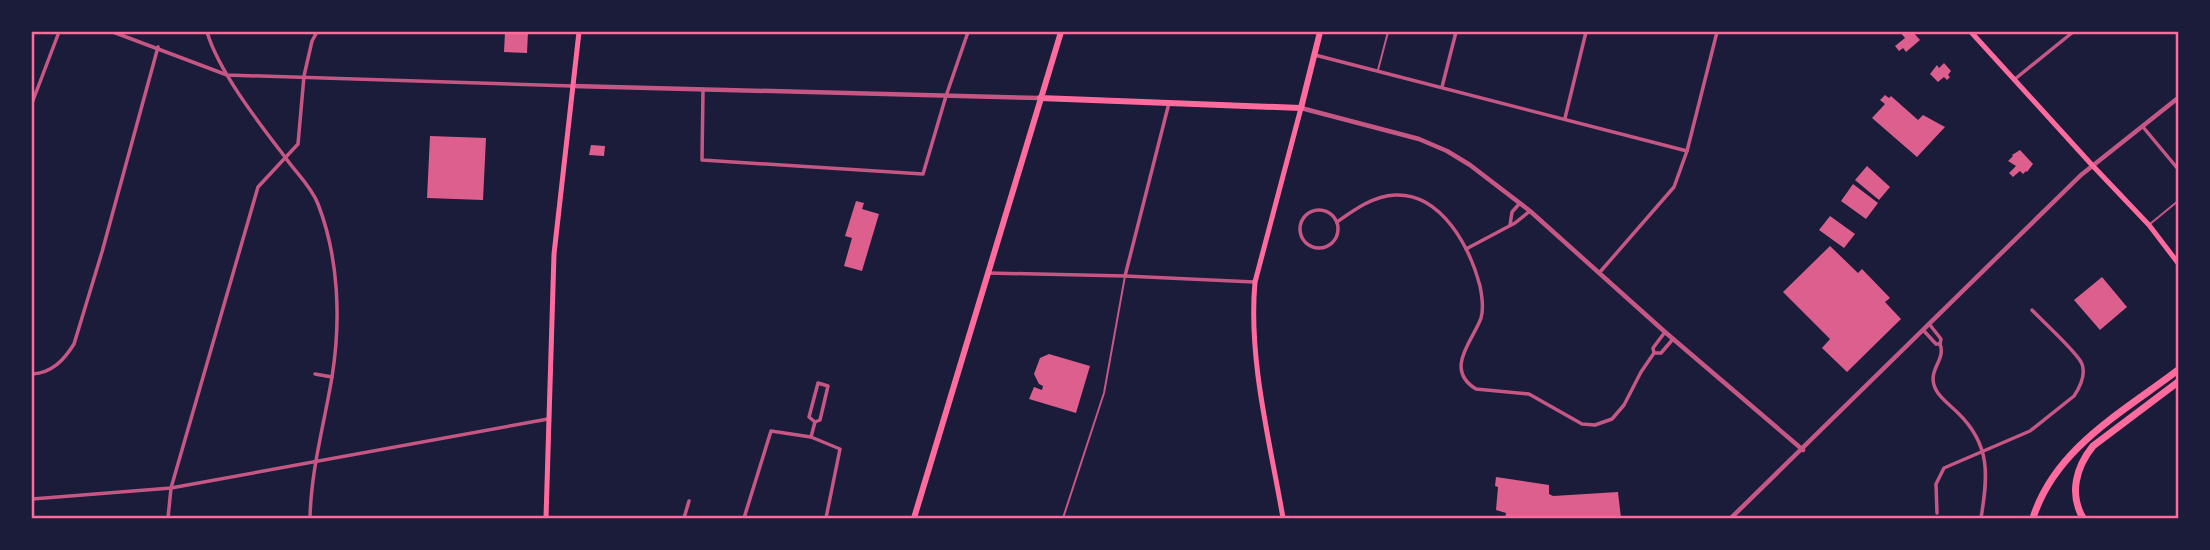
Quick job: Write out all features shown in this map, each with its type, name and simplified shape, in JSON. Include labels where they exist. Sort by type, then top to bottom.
[{"type":"highway","points":[[2033,519],[2047,486],[2075,449],[2179,370]]},
{"type":"highway","points":[[2083,519],[2078,510],[2075,489],[2080,466],[2086,455],[2093,446],[2179,382]]},
{"type":"main road","points":[[547,519],[554,254],[579,32]]},
{"type":"main road","points":[[914,519],[1061,32]]},
{"type":"main road","points":[[1283,519],[1252,332],[1255,282],[1320,32]]},
{"type":"main road","points":[[1971,32],[2149,225],[2179,262]]},
{"type":"main road","points":[[1040,99],[1301,108]]},
{"type":"street","points":[[32,103],[59,32]]},
{"type":"street","points":[[113,32],[227,75],[1040,99]]},
{"type":"street","points":[[207,32],[211,46],[227,75],[285,158],[310,188],[328,240],[336,284],[338,323],[332,377],[314,462],[310,519]]},
{"type":"street","points":[[168,519],[171,488],[258,187],[299,144],[304,76],[312,41],[317,32]]},
{"type":"street","points":[[704,90],[702,160],[923,174],[968,32]]},
{"type":"street","points":[[1442,87],[1456,32]]},
{"type":"street","points":[[1564,119],[1587,32]]},
{"type":"street","points":[[1600,272],[1674,187],[1687,151],[1717,32]]},
{"type":"street","points":[[2013,80],[2073,32]]},
{"type":"street","points":[[32,374],[48,371],[57,365],[74,344],[158,47]]},
{"type":"street","points":[[1315,55],[1687,151]]},
{"type":"street","points":[[1731,519],[1738,516],[2092,165],[2179,98]]},
{"type":"street","points":[[1125,276],[1169,103]]},
{"type":"street","points":[[1301,108],[1419,139],[1447,150],[1470,165],[1530,211],[1802,450]]},
{"type":"street","points":[[2143,127],[2179,169]]},
{"type":"street","points":[[1337,222],[1360,206],[1394,195],[1428,205],[1443,215],[1466,249],[1481,289],[1483,305],[1480,320],[1465,347],[1462,366],[1468,381],[1476,389],[1529,394],[1583,424],[1595,425],[1612,419],[1624,405],[1654,353],[1653,348],[1665,332]]},
{"type":"street","points":[[1510,225],[1512,212],[1520,203]]},
{"type":"street","points":[[1322,209],[1329,212],[1337,222],[1335,239],[1326,247],[1308,244],[1301,234],[1301,222],[1310,212],[1322,209]]},
{"type":"street","points":[[1466,249],[1521,219],[1530,211]]},
{"type":"street","points":[[987,273],[1255,282]]},
{"type":"street","points":[[1937,513],[1936,484],[1944,468],[2030,432],[2074,396],[2081,383],[2082,361],[2032,310]]},
{"type":"street","points":[[1930,325],[1941,339],[1942,353],[1932,379],[1935,388],[1969,423],[1983,450],[1987,475],[1981,519]]},
{"type":"street","points":[[1924,331],[1936,344],[1941,344]]},
{"type":"street","points":[[1654,353],[1661,353],[1673,338]]},
{"type":"street","points":[[315,374],[332,377]]},
{"type":"street","points":[[811,437],[815,422],[820,420],[828,386],[818,383],[809,417],[815,422]]},
{"type":"street","points":[[32,499],[171,488],[548,419]]},
{"type":"street","points":[[744,519],[771,431],[811,437],[840,449],[826,519]]},
{"type":"street","points":[[684,519],[689,502]]},
{"type":"lane","points":[[1378,71],[1388,32]]},
{"type":"lane","points":[[2149,225],[2179,201]]},
{"type":"lane","points":[[1063,519],[1104,393],[1125,276]]},
{"type":"building","points":[[505,32],[528,32],[527,53],[504,52]]},
{"type":"building","points":[[1900,32],[1913,32],[1920,40],[1906,52],[1903,48],[1899,51],[1895,46],[1905,38]]},
{"type":"building","points":[[1944,63],[1951,71],[1948,75],[1950,77],[1947,80],[1944,77],[1938,82],[1930,74],[1937,65],[1939,68]]},
{"type":"building","points":[[1885,95],[1889,98],[1891,96],[1918,120],[1923,115],[1945,127],[1917,157],[1872,118],[1885,104],[1880,100]]},
{"type":"building","points":[[430,136],[486,138],[483,200],[427,198]]},
{"type":"building","points":[[591,145],[605,146],[604,156],[589,155]]},
{"type":"building","points":[[2020,150],[2033,164],[2027,172],[2023,174],[2020,171],[2013,177],[2009,173],[2016,166],[2008,161]]},
{"type":"building","points":[[1867,166],[1890,187],[1879,200],[1855,180]]},
{"type":"building","points":[[1853,184],[1878,203],[1866,219],[1841,201]]},
{"type":"building","points":[[856,201],[864,203],[862,209],[879,214],[862,271],[844,266],[852,238],[845,236]]},
{"type":"building","points":[[1830,216],[1855,234],[1844,248],[1819,230]]},
{"type":"building","points":[[1830,246],[1858,273],[1862,269],[1890,298],[1885,302],[1901,319],[1847,372],[1822,348],[1830,339],[1783,292]]},
{"type":"building","points":[[2102,277],[2127,307],[2100,330],[2074,300]]},
{"type":"building","points":[[1049,354],[1090,366],[1076,413],[1029,399],[1034,387],[1042,390],[1043,386],[1034,374],[1040,358]]},
{"type":"building","points":[[1496,477],[1549,485],[1549,494],[1553,496],[1618,492],[1621,518],[1505,518],[1506,513],[1496,510]]}]
